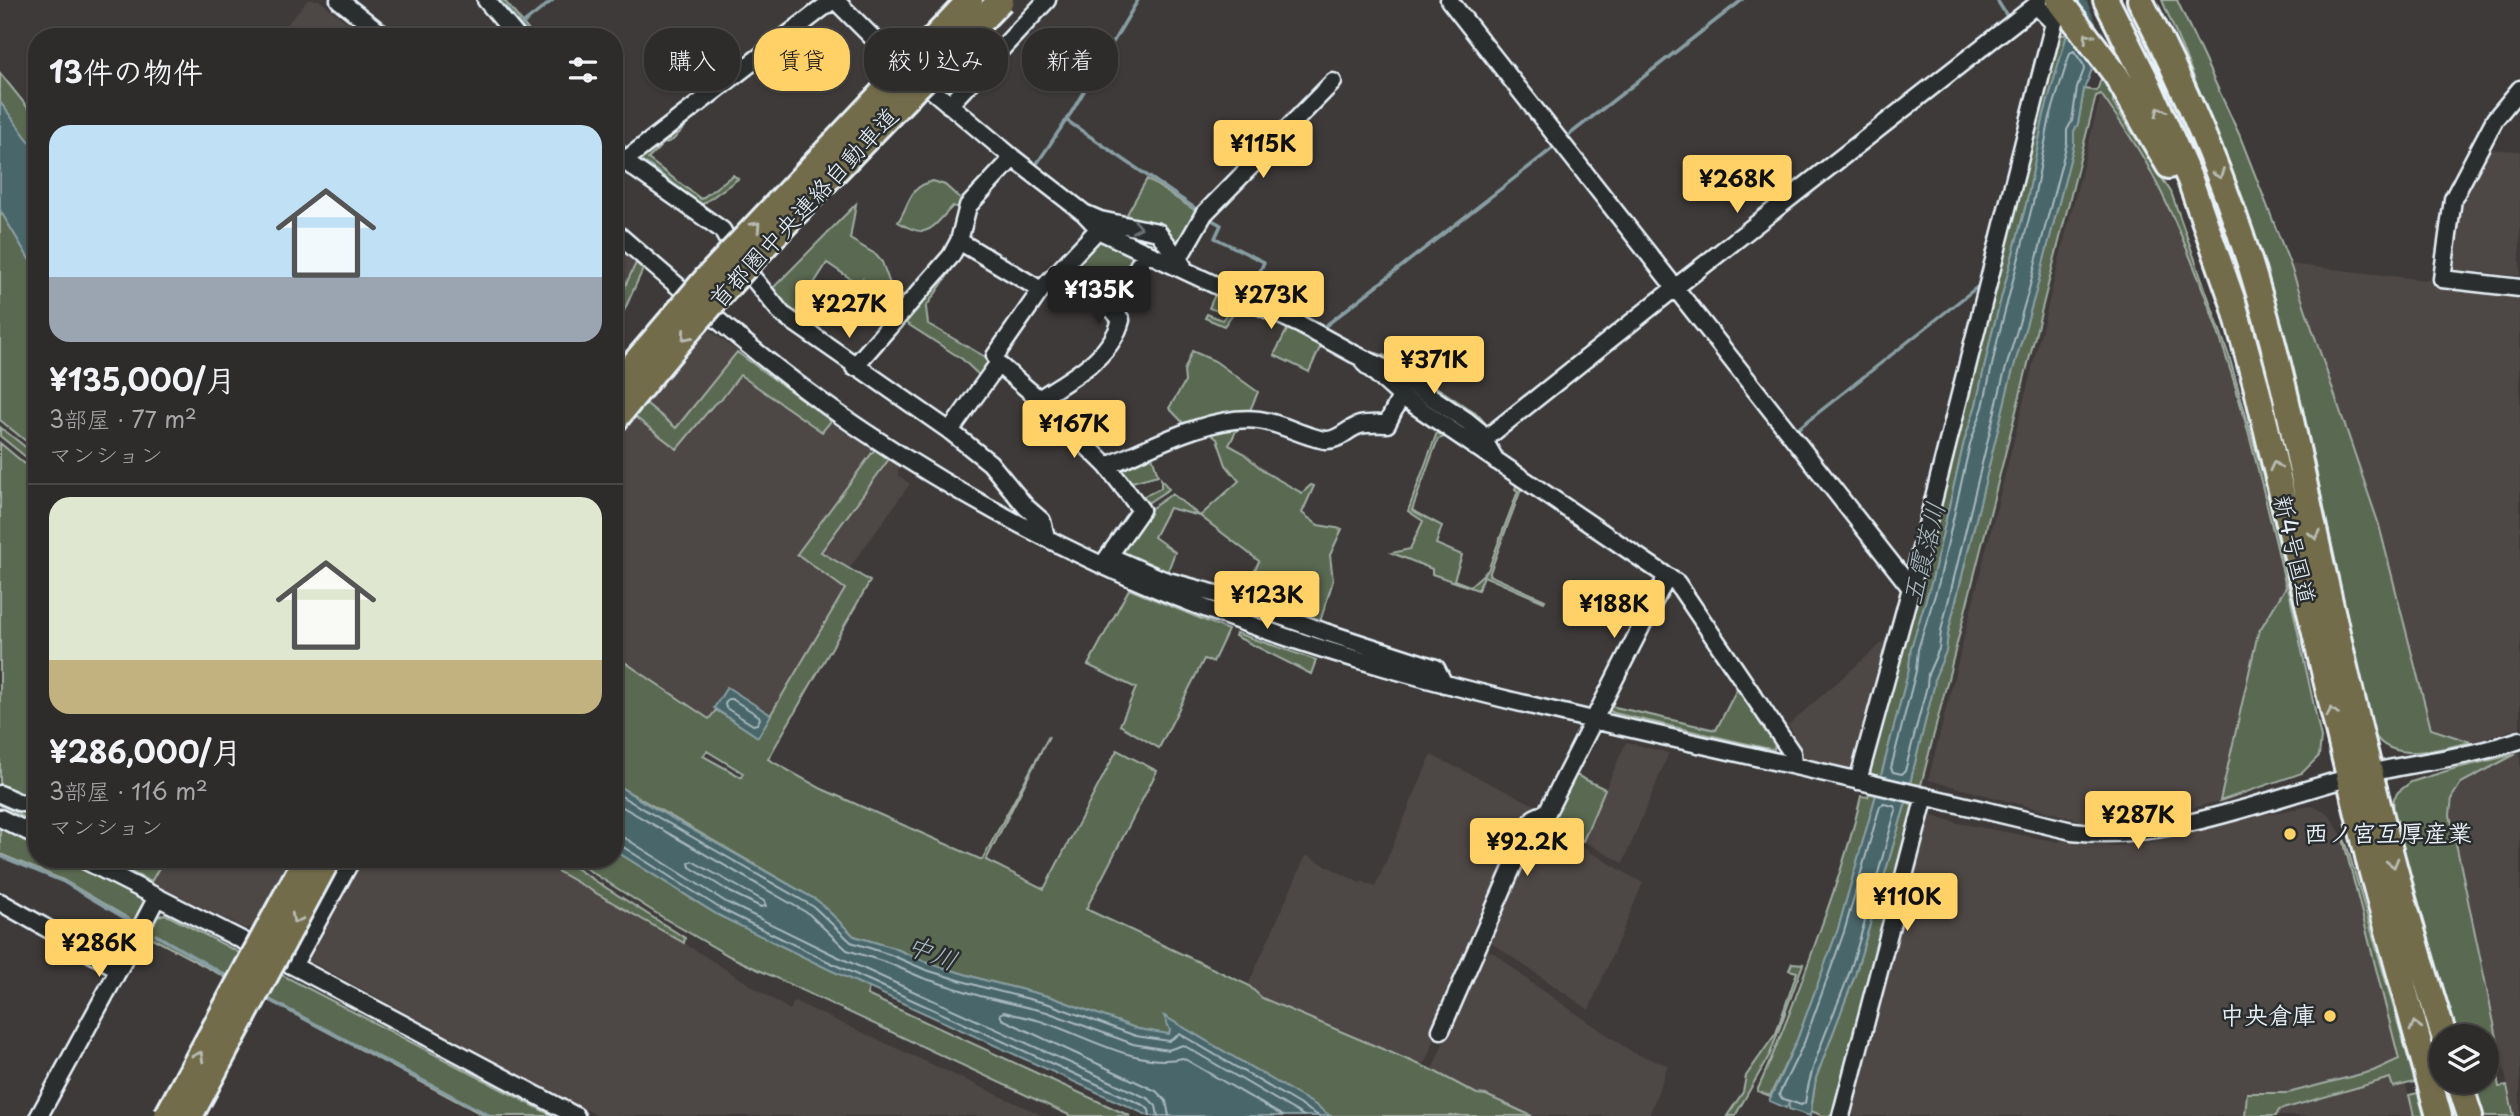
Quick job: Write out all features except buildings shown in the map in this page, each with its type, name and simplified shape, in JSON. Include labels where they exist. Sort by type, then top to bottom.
[{"type":"highway","name":"首都圏中央連絡自動車道","points":[[623,376],[707,278],[970,0]]},
{"type":"highway","name":"首都圏中央連絡自動車道","points":[[623,410],[783,227],[1001,0]]},
{"type":"highway","name":"新4号国道","points":[[2140,0],[2179,80],[2220,177],[2261,298],[2279,370],[2358,776],[2440,1024]]},
{"type":"highway","points":[[2035,4],[2116,75],[2163,153],[2183,197],[2256,384]]},
{"type":"highway","name":"新4号国道","points":[[2111,10],[2190,180],[2220,259],[2256,384],[2358,776],[2439,1116]]},
{"type":"highway","points":[[167,1116],[301,868]]},
{"type":"highway","points":[[190,1116],[323,868]]},
{"type":"highway","points":[[2463,1094],[2470,1116]]},
{"type":"street","points":[[338,0],[374,28]]},
{"type":"street","points":[[485,0],[508,28]]},
{"type":"street","points":[[623,153],[834,0],[949,105],[1013,158],[1102,225],[1146,253],[1176,263],[1398,374],[1467,421],[1479,443],[1496,461],[1677,583],[1792,753],[1793,765]]},
{"type":"street","points":[[949,105],[1047,0]]},
{"type":"street","points":[[1449,0],[1911,588]]},
{"type":"street","points":[[1479,443],[2035,4],[2054,23],[1911,588],[1865,783]]},
{"type":"street","points":[[1176,263],[1204,214],[1333,82]]},
{"type":"street","points":[[2520,89],[2495,119],[2453,199],[2442,279],[2520,288]]},
{"type":"street","points":[[854,367],[951,256],[959,242],[968,206],[1013,158]]},
{"type":"street","points":[[623,159],[722,230],[740,262],[782,314],[854,367],[950,431],[990,463],[1042,522],[1046,537]]},
{"type":"street","points":[[1102,225],[1158,232],[1173,251],[1176,263]]},
{"type":"street","points":[[1102,225],[1041,290],[995,356],[998,364],[1039,399],[1107,466],[1141,510],[1106,560]]},
{"type":"street","points":[[623,239],[773,365],[865,432],[932,473],[1046,537],[1106,560],[1196,606],[1367,664],[1594,720],[2097,835],[2128,834],[2172,826],[2358,776],[2520,740]]},
{"type":"street","points":[[959,242],[1041,290]]},
{"type":"street","points":[[1039,399],[1095,361],[1108,347],[1121,320],[1114,310],[1146,253]]},
{"type":"street","points":[[1354,354],[1401,396],[1479,443]]},
{"type":"street","points":[[950,431],[998,364]]},
{"type":"street","points":[[1107,466],[1183,434],[1234,420],[1276,423],[1327,440],[1343,435],[1358,425],[1387,424],[1401,396]]},
{"type":"street","points":[[1441,1030],[1534,818],[1547,811],[1667,576]]},
{"type":"street","points":[[0,794],[28,804]]},
{"type":"street","points":[[1841,1116],[1919,795]]},
{"type":"street","points":[[0,818],[28,832]]},
{"type":"street","points":[[100,868],[293,966],[576,1116]]},
{"type":"street","points":[[293,966],[347,868]]},
{"type":"street","points":[[39,1116],[157,897]]},
{"type":"street","points":[[0,902],[119,969]]},
{"type":"shaded area","points":[[308,0],[319,0],[355,28],[284,28]]},
{"type":"shaded area","points":[[2101,94],[2149,168],[2202,282],[2249,437],[2286,587],[2258,633],[2220,801],[2155,818],[2106,824],[2090,823],[1928,780]]},
{"type":"shaded area","points":[[2485,149],[2520,151],[2520,276],[2450,269],[2458,201]]},
{"type":"shaded area","points":[[623,252],[643,269],[623,313]]},
{"type":"shaded area","points":[[2290,264],[2520,291],[2520,728],[2471,742],[2431,730],[2379,525]]},
{"type":"shaded area","points":[[704,326],[829,420],[899,465],[898,475],[910,484],[849,569],[870,581],[767,759],[623,661],[623,422]]},
{"type":"shaded area","points":[[1890,636],[1858,771],[1803,759],[1788,738],[1794,734],[1788,725]]},
{"type":"shaded area","points":[[1626,742],[1669,753],[1623,863],[1583,841]]},
{"type":"shaded area","points":[[2520,752],[2520,1116],[2514,1116],[2499,1045],[2499,1024],[2494,1024],[2450,815],[2452,797],[2461,783]]},
{"type":"shaded area","points":[[1431,755],[1535,805],[1423,1067],[1262,998],[1248,985],[1306,855],[1360,883],[1362,881],[1375,887]]},
{"type":"shaded area","points":[[2311,806],[2330,816],[2342,835],[2414,1116],[1847,1116],[1928,814],[1958,823],[2060,842],[2117,846],[2162,840],[2243,818]]},
{"type":"shaded area","points":[[1539,822],[1643,883],[1589,1010],[1493,944],[1489,933]]},
{"type":"shaded area","points":[[159,868],[285,868],[254,926],[246,929],[151,882]]},
{"type":"shaded area","points":[[357,868],[552,868],[684,943],[790,1010],[794,1001],[1044,1116],[598,1116],[306,959]]},
{"type":"shaded area","points":[[1482,947],[1496,954],[1529,981],[1634,1053],[1668,1065],[1649,1116],[1532,1116],[1486,1095],[1477,1094],[1432,1070]]},
{"type":"green space","points":[[490,0],[504,0],[527,28],[513,28]]},
{"type":"green space","points":[[2162,0],[2177,0],[2239,134],[2290,264],[2379,525],[2431,729],[2471,742],[2429,751],[2401,751],[2389,748],[2371,729],[2302,405],[2267,271],[2217,133]]},
{"type":"green space","points":[[829,8],[839,14],[829,11],[807,28],[804,28]]},
{"type":"green space","points":[[2055,34],[2067,35],[2044,115],[2027,201],[1976,405],[1964,442],[1932,580],[1911,648],[1909,669],[1881,776],[1873,775],[1868,770]]},
{"type":"green space","points":[[754,67],[754,70],[740,81],[740,78]]},
{"type":"green space","points":[[0,73],[28,108],[28,140],[0,102]]},
{"type":"green space","points":[[2102,76],[2113,93],[2113,103],[2171,192],[2229,356],[2267,490],[2321,738],[2319,756],[2302,773],[2220,801],[2258,633],[2286,587],[2232,374],[2195,270],[2150,170],[2101,94],[2096,96],[1921,785],[1910,783],[1935,677],[1946,651],[1948,633],[2010,380],[2074,144],[2074,131],[2078,124],[2084,89],[2097,91]]},
{"type":"green space","points":[[723,91],[727,91],[648,159],[701,199],[733,175],[738,179],[697,208],[642,170],[640,160],[643,154]]},
{"type":"green space","points":[[1147,179],[1199,213],[1182,245],[1174,245],[1123,221]]},
{"type":"green space","points":[[933,181],[945,185],[965,203],[963,210],[953,206],[934,226],[923,231],[908,228],[898,222],[914,192]]},
{"type":"green space","points":[[856,204],[850,239],[875,254],[882,262],[890,284],[910,301],[892,323],[867,300],[858,296],[862,279],[857,283],[827,263],[792,318],[769,292]]},
{"type":"green space","points":[[0,210],[28,257],[28,443],[0,420]]},
{"type":"green space","points":[[1098,237],[1140,257],[1101,308],[1061,274]]},
{"type":"green space","points":[[636,263],[643,269],[623,313],[623,290]]},
{"type":"green space","points":[[948,265],[951,271],[926,307],[928,324],[989,359],[989,369],[982,378],[962,359],[906,323]]},
{"type":"green space","points":[[1217,290],[1231,299],[1221,312],[1209,308]]},
{"type":"green space","points":[[1237,301],[1241,302],[1224,326],[1205,318],[1207,314],[1222,320]]},
{"type":"green space","points":[[1290,324],[1322,343],[1309,372],[1274,355]]},
{"type":"green space","points":[[1362,349],[1399,362],[1478,415],[1487,425],[1481,428]]},
{"type":"green space","points":[[1192,351],[1215,361],[1258,392],[1248,415],[1188,428],[1169,408],[1185,382],[1184,371]]},
{"type":"green space","points":[[737,352],[831,421],[822,432],[740,375],[677,449],[630,413],[641,399],[676,428]]},
{"type":"green space","points":[[1247,422],[1236,431],[1229,445],[1242,452],[1265,472],[1302,493],[1311,485],[1314,486],[1302,513],[1318,525],[1342,529],[1330,555],[1333,581],[1318,628],[1242,600],[1259,561],[1200,516],[1239,481],[1226,465],[1217,439],[1207,431]]},
{"type":"green space","points":[[0,427],[28,449],[28,459],[0,436]]},
{"type":"green space","points":[[1439,427],[1451,435],[1438,439],[1412,510],[1442,526],[1436,544],[1462,555],[1454,580],[1470,586],[1488,570],[1518,491],[1515,489],[1518,481],[1523,484],[1489,575],[1545,600],[1544,602],[1484,576],[1478,590],[1432,574],[1432,569],[1392,553],[1410,549],[1423,521],[1408,511]]},
{"type":"green space","points":[[0,443],[28,466],[28,819],[0,805]]},
{"type":"green space","points":[[875,449],[889,459],[821,552],[870,581],[768,759],[822,789],[982,860],[1049,736],[986,860],[1044,889],[1117,750],[1157,771],[1086,909],[1248,985],[1262,998],[1432,1070],[1477,1094],[1486,1095],[1532,1116],[1330,1116],[1165,1017],[1170,1035],[1138,1029],[1051,997],[928,963],[894,948],[854,936],[818,901],[623,789],[623,661],[709,719],[716,710],[758,736],[845,589],[797,554]],"holes":[[[707,751],[743,773],[741,777],[703,756]]]},
{"type":"green space","points":[[1151,453],[1158,475],[1132,482],[1140,498],[1161,488],[1161,479],[1169,489],[1143,506],[1117,468]]},
{"type":"green space","points":[[1172,494],[1200,516],[1169,508],[1154,537],[1175,552],[1166,576],[1118,554],[1146,512]]},
{"type":"green space","points":[[1129,589],[1228,630],[1213,662],[1204,659],[1159,748],[1120,725],[1136,688],[1088,665]]},
{"type":"green space","points":[[1236,633],[1316,660],[1311,674],[1235,636]]},
{"type":"green space","points":[[1739,685],[1775,743],[1774,750],[1614,713],[1608,710],[1606,705],[1716,730]]},
{"type":"green space","points":[[2516,754],[2461,783],[2452,797],[2450,815],[2494,1024],[2454,1024],[2393,813],[2394,798],[2411,782]]},
{"type":"green space","points":[[1574,774],[1605,789],[1583,841],[1551,822]]},
{"type":"green space","points":[[1869,793],[1876,795],[1838,929],[1797,1040],[1770,1096],[1757,1091],[1826,913],[1848,847],[1861,796],[1868,797]]},
{"type":"green space","points":[[1906,802],[1917,806],[1833,1116],[1823,1116],[1811,1111],[1816,1078],[1855,975]]},
{"type":"green space","points":[[0,826],[28,840],[28,866],[0,854]]},
{"type":"green space","points":[[2342,835],[2415,1082],[2393,1087],[2390,1078],[2279,1110],[2276,1116],[2245,1116],[2247,1093],[2288,1093],[2373,1071],[2399,1059]]},
{"type":"green space","points":[[623,856],[718,915],[869,988],[867,995],[1130,1116],[1071,1116],[731,957],[585,868],[623,868]]},
{"type":"green space","points":[[34,868],[84,868],[143,898],[148,910],[140,925],[63,880]]},
{"type":"green space","points":[[123,868],[159,868],[151,882]]},
{"type":"green space","points":[[552,868],[575,868],[685,938],[684,943]]},
{"type":"green space","points":[[165,914],[553,1116],[485,1116],[152,938],[149,932],[158,916]]},
{"type":"green space","points":[[1792,963],[1803,964],[1770,1054],[1735,1116],[1727,1116],[1743,1092],[1746,1076],[1776,1033],[1797,972],[1789,970]]},
{"type":"green space","points":[[2507,1086],[2514,1116],[2482,1116],[2476,1094],[2499,1094],[2499,1087]]},
{"type":"green space","points":[[2418,1093],[2424,1116],[2414,1116],[2409,1095]]},
{"type":"water","points":[[2077,0],[2108,0],[2098,43],[2074,11]]},
{"type":"water","points":[[2068,31],[2094,65],[2084,89],[2078,124],[2074,131],[2074,144],[2010,380],[1948,633],[1946,651],[1935,677],[1910,783],[1881,776],[1909,669],[1911,648],[1932,580],[1964,442],[1976,405],[2027,201],[2044,115]]},
{"type":"water","points":[[0,102],[28,140],[28,257],[0,210]]},
{"type":"water","points":[[727,687],[771,715],[758,737],[714,708]]},
{"type":"water","points":[[623,789],[818,901],[854,936],[894,948],[928,963],[1051,997],[1138,1029],[1169,1034],[1164,1016],[1330,1116],[1149,1116],[828,969],[718,915],[623,856]]},
{"type":"water","points":[[1876,795],[1906,802],[1855,975],[1816,1078],[1810,1116],[1789,1109],[1789,1103],[1786,1108],[1769,1101],[1797,1040],[1838,929]]},
{"type":"pier","points":[[2086,0],[2112,0],[2103,38]]},
{"type":"waterway","points":[[499,0],[522,28]]},
{"type":"waterway","points":[[520,26],[553,0]]},
{"type":"waterway","points":[[964,107],[1036,165],[1071,113],[1138,0]]},
{"type":"waterway","points":[[1569,135],[1742,0]]},
{"type":"waterway","points":[[1997,0],[2007,16]]},
{"type":"waterway","points":[[1999,209],[2036,58]]},
{"type":"waterway","points":[[1066,120],[1196,209]]},
{"type":"waterway","points":[[1212,220],[1221,225],[1215,238],[1264,262],[1252,290],[1324,327],[1553,148]]},
{"type":"waterway","points":[[646,164],[698,203]]},
{"type":"waterway","points":[[1795,431],[1981,284],[1981,281]]},
{"type":"waterway","points":[[0,856],[28,867]]},
{"type":"waterway","points":[[30,868],[64,882],[135,924]]},
{"type":"waterway","points":[[156,935],[230,978]]},
{"type":"waterway","points":[[264,997],[490,1116]]},
{"type":"place","name":"西ノ宮互厚産業","points":[[2290,834]]},
{"type":"place","name":"中央倉庫","points":[[2330,1016]]},
{"type":"water label","name":"五霞落川","points":[[1924,553]]},
{"type":"water label","name":"中川","points":[[932,953]]}]
